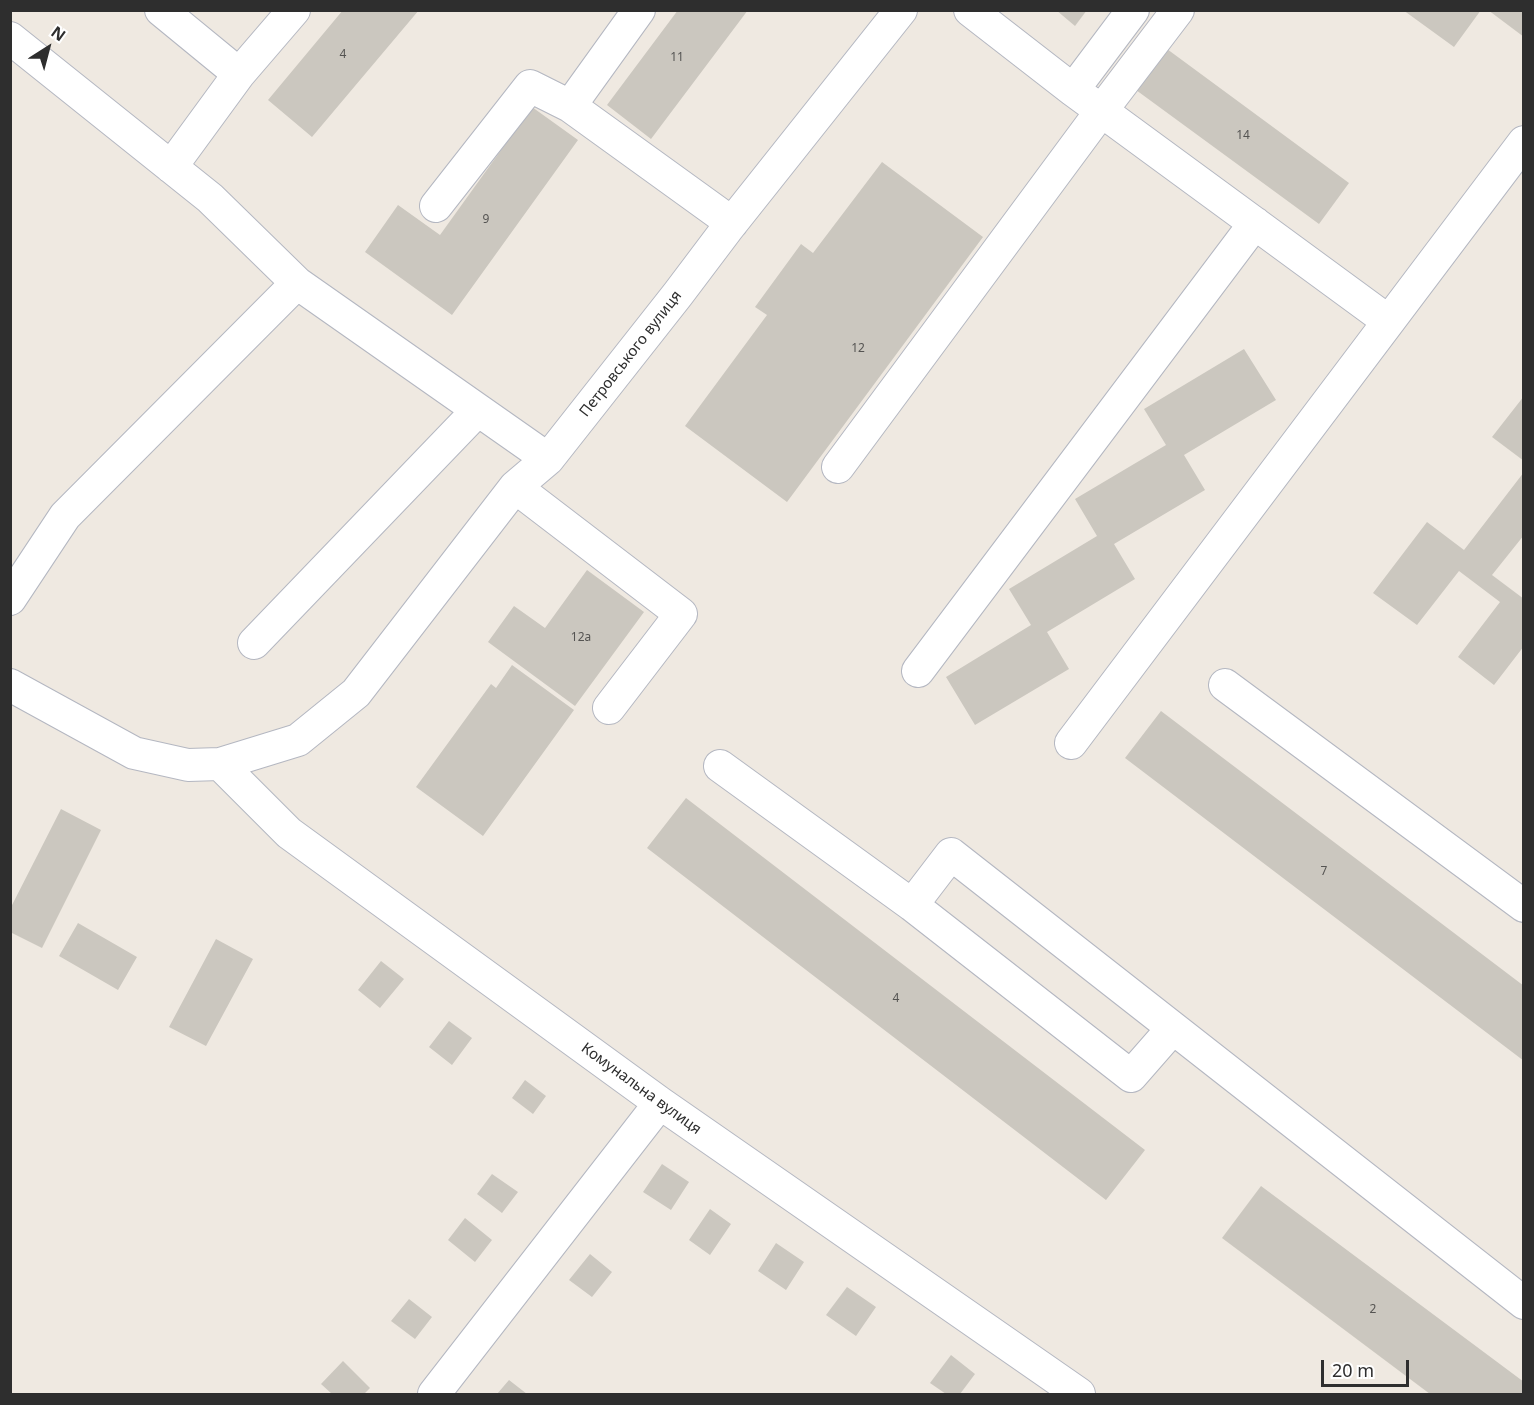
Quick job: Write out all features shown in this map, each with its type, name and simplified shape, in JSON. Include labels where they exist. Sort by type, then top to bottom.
[{"type":"street","points":[[161,10],[239,74]]},
{"type":"street","points":[[171,167],[239,74],[294,10]]},
{"type":"street","points":[[570,106],[639,10]]},
{"type":"street","name":"Петровського вулиця","points":[[10,685],[134,753],[188,765],[220,764],[298,740],[356,693],[515,487],[548,459],[901,10]]},
{"type":"street","points":[[970,10],[1073,90],[1388,321]]},
{"type":"street","points":[[1073,90],[1133,10]]},
{"type":"street","points":[[838,467],[1178,10]]},
{"type":"street","points":[[10,38],[210,198],[297,283],[548,459]]},
{"type":"street","points":[[436,206],[530,86],[570,106],[732,223]]},
{"type":"street","points":[[1071,743],[1524,142]]},
{"type":"street","points":[[918,671],[1255,223]]},
{"type":"street","points":[[10,599],[65,516],[297,283]]},
{"type":"street","points":[[254,644],[478,410]]},
{"type":"street","points":[[515,487],[681,614],[609,708]]},
{"type":"street","points":[[1225,685],[1524,906]]},
{"type":"street","name":"Комунальна вулиця","points":[[220,764],[289,833],[660,1103],[1079,1395]]},
{"type":"street","points":[[720,766],[912,906],[1131,1076],[1173,1028]]},
{"type":"street","points":[[912,906],[951,854],[1524,1303]]},
{"type":"street","points":[[434,1395],[660,1103]]},
{"type":"building","points":[[343,10],[419,10],[312,137],[268,100]]},
{"type":"building","points":[[678,10],[748,10],[651,139],[607,105]]},
{"type":"building","points":[[1056,10],[1087,10],[1075,26]]},
{"type":"building","points":[[1403,10],[1481,10],[1454,47]]},
{"type":"building","points":[[1488,10],[1524,10],[1524,37]]},
{"type":"building","points":[[1167,49],[1349,183],[1319,224],[1136,90]]},
{"type":"building","points":[[532,107],[578,140],[452,315],[365,252],[398,205],[440,235]]},
{"type":"building","points":[[882,162],[983,237],[787,502],[685,426],[767,315],[755,307],[801,244],[813,253]]},
{"type":"building","points":[[1244,349],[1276,400],[1184,455],[1205,490],[1114,544],[1135,579],[1047,632],[1069,669],[975,725],[946,677],[1031,625],[1009,589],[1097,536],[1075,499],[1166,445],[1144,409]]},
{"type":"building","points":[[1524,396],[1524,461],[1492,437]]},
{"type":"building","points":[[1524,472],[1524,535],[1492,575],[1524,599],[1524,646],[1494,685],[1458,657],[1500,602],[1459,571],[1417,625],[1373,593],[1427,522],[1464,550]]},
{"type":"building","points":[[587,570],[644,612],[575,706],[488,642],[514,606],[545,628]]},
{"type":"building","points":[[512,665],[574,710],[483,836],[416,787],[491,684],[496,688]]},
{"type":"building","points":[[1161,711],[1524,986],[1524,1061],[1125,758]]},
{"type":"building","points":[[686,798],[1145,1150],[1106,1200],[647,848]]},
{"type":"building","points":[[61,809],[101,830],[42,948],[10,932],[10,909]]},
{"type":"building","points":[[78,923],[137,957],[118,990],[59,956]]},
{"type":"building","points":[[216,939],[253,959],[206,1046],[169,1027]]},
{"type":"building","points":[[381,961],[404,979],[380,1008],[358,990]]},
{"type":"building","points":[[449,1021],[472,1038],[452,1065],[429,1047]]},
{"type":"building","points":[[525,1080],[546,1096],[533,1114],[512,1098]]},
{"type":"building","points":[[662,1164],[689,1182],[671,1210],[643,1192]]},
{"type":"building","points":[[492,1174],[518,1192],[502,1213],[477,1194]]},
{"type":"building","points":[[1261,1186],[1524,1382],[1524,1394],[1430,1394],[1222,1238]]},
{"type":"building","points":[[710,1209],[731,1224],[710,1255],[689,1240]]},
{"type":"building","points":[[465,1218],[492,1240],[475,1262],[448,1240]]},
{"type":"building","points":[[776,1243],[804,1262],[786,1290],[758,1271]]},
{"type":"building","points":[[590,1254],[612,1272],[592,1297],[569,1280]]},
{"type":"building","points":[[847,1287],[876,1307],[856,1336],[826,1315]]},
{"type":"building","points":[[409,1299],[432,1317],[415,1339],[391,1321]]},
{"type":"building","points":[[951,1355],[975,1374],[960,1394],[946,1394],[930,1383]]},
{"type":"building","points":[[343,1361],[370,1388],[364,1394],[332,1394],[321,1384]]},
{"type":"building","points":[[509,1380],[527,1394],[497,1394]]}]
